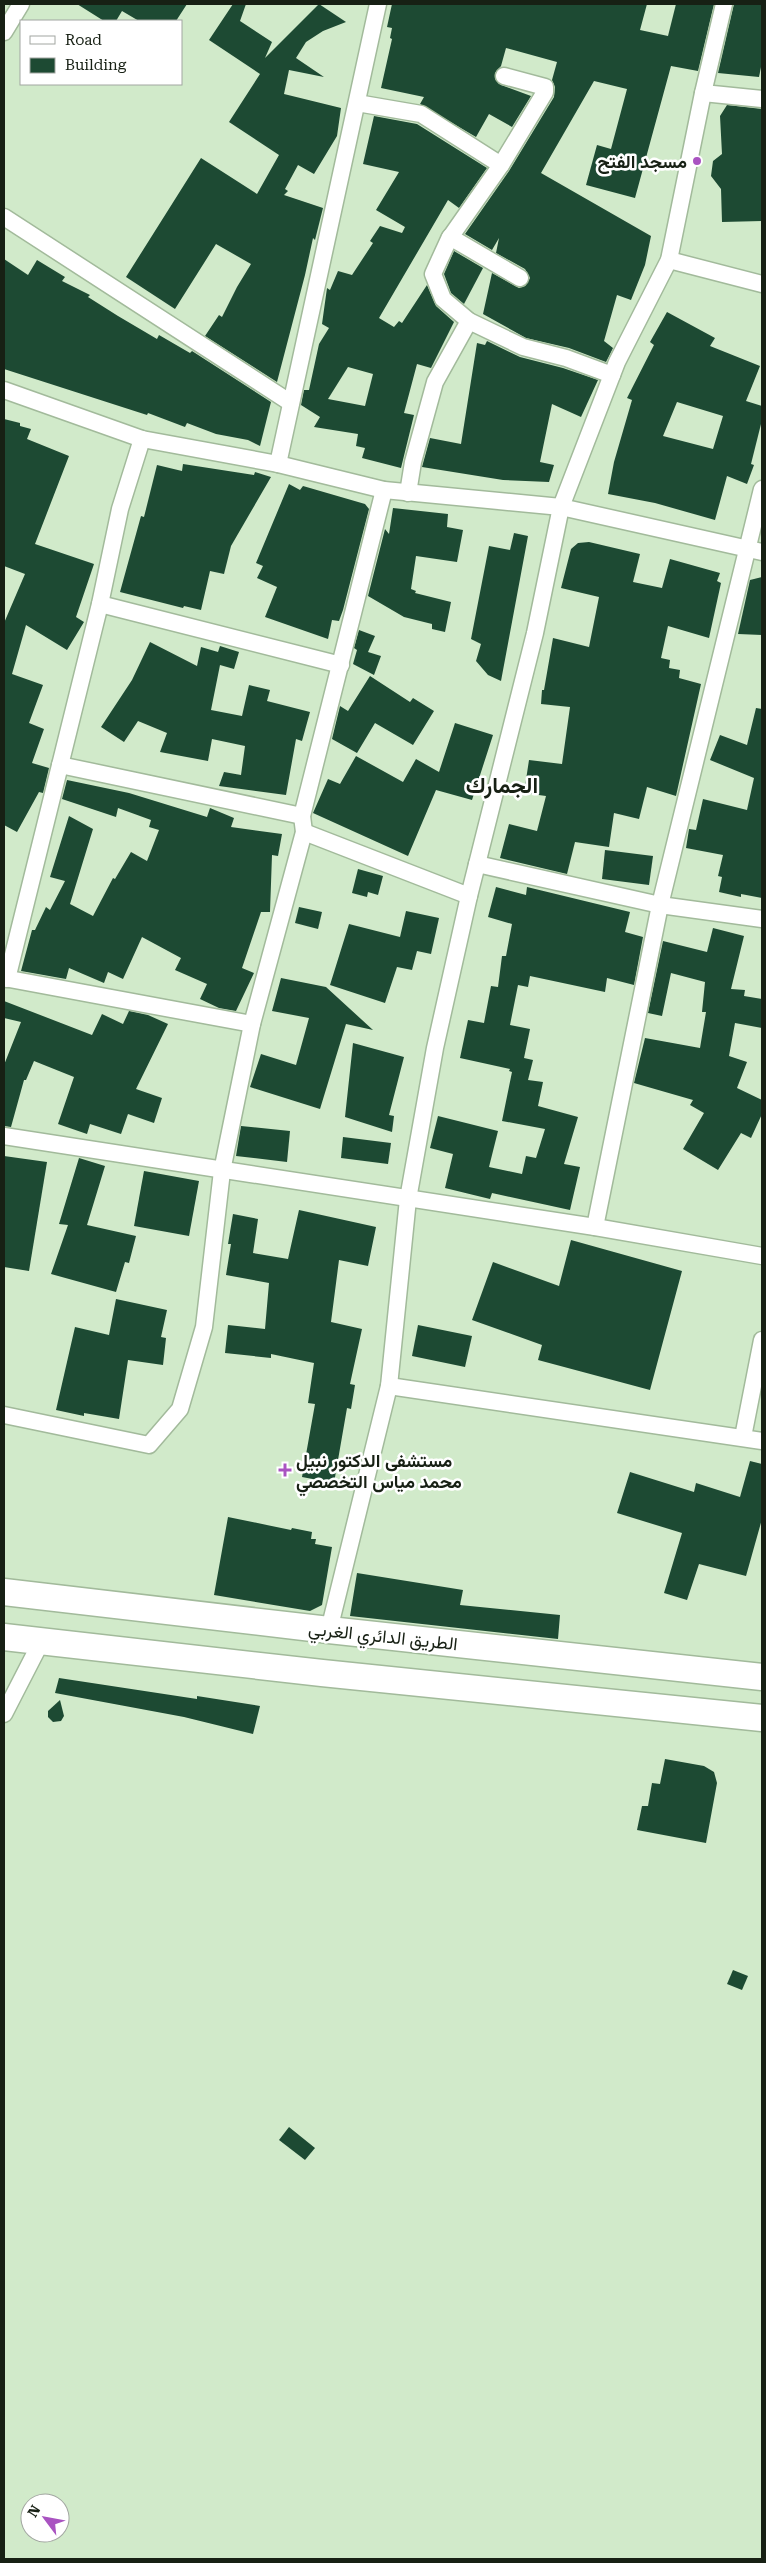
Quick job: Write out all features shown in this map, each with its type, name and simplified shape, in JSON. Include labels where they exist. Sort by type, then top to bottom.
[{"type":"main road","name":"الطريق الدائري الغربي","points":[[4,1592],[329,1630],[762,1677]]},
{"type":"main road","points":[[322,1673],[329,1630]]},
{"type":"main road","points":[[4,1637],[322,1673],[762,1718]]},
{"type":"street","points":[[4,32],[22,4]]},
{"type":"street","points":[[278,464],[378,4]]},
{"type":"street","points":[[329,1630],[389,1386],[408,1199],[435,1048],[469,896],[535,633],[562,508],[612,375],[669,260],[703,93],[724,4]]},
{"type":"street","points":[[504,76],[545,87],[545,92],[501,165],[450,237],[433,274],[443,299],[469,321],[523,347],[566,358],[612,375]]},
{"type":"street","points":[[703,93],[762,99]]},
{"type":"street","points":[[357,102],[421,114],[501,165]]},
{"type":"street","points":[[4,217],[291,403]]},
{"type":"street","points":[[450,237],[520,278]]},
{"type":"street","points":[[669,260],[762,284]]},
{"type":"street","points":[[408,492],[413,462],[435,382],[469,321]]},
{"type":"street","points":[[4,390],[142,439],[278,464],[384,490],[562,508],[755,551]]},
{"type":"street","points":[[142,439],[120,509],[100,604],[5,978],[252,1024]]},
{"type":"street","points":[[594,1227],[660,905],[755,551],[762,489]]},
{"type":"street","points":[[4,1415],[149,1445],[180,1409],[204,1327],[222,1171],[252,1024],[303,824],[384,490]]},
{"type":"street","points":[[100,604],[341,665]]},
{"type":"street","points":[[60,764],[303,824],[469,896]]},
{"type":"street","points":[[477,864],[660,905],[762,919]]},
{"type":"street","points":[[4,1136],[594,1227],[762,1256]]},
{"type":"street","points":[[743,1437],[762,1340]]},
{"type":"street","points":[[389,1386],[762,1441]]},
{"type":"street","points":[[4,1714],[41,1642]]},
{"type":"building","points":[[77,4],[187,4],[177,20],[137,20],[122,11],[117,20],[102,20]]},
{"type":"building","points":[[233,4],[246,4],[240,21],[272,42],[265,58],[319,4],[346,22],[323,31],[306,42],[296,58],[324,77],[289,70],[284,94],[341,108],[337,136],[314,174],[298,165],[285,189],[288,191],[284,195],[323,208],[315,240],[313,238],[277,382],[205,336],[219,315],[222,317],[251,264],[216,244],[175,309],[126,277],[201,158],[257,194],[279,155],[229,122],[260,74],[209,40]]},
{"type":"building","points":[[392,4],[647,4],[640,30],[668,36],[676,4],[714,4],[698,71],[671,66],[635,198],[586,185],[597,145],[611,149],[627,89],[594,81],[541,173],[651,236],[645,265],[631,300],[617,295],[604,341],[613,348],[606,362],[569,348],[526,338],[483,314],[492,273],[519,288],[525,286],[530,278],[525,269],[496,253],[499,238],[492,250],[465,234],[509,171],[554,97],[555,87],[552,80],[557,62],[506,48],[501,66],[495,73],[495,79],[501,85],[531,96],[512,127],[489,114],[476,137],[420,104],[424,97],[381,88],[392,39],[390,38],[392,28],[387,27]]},
{"type":"building","points":[[734,4],[762,4],[762,62],[759,77],[718,73]]},
{"type":"building","points":[[727,105],[762,109],[762,221],[722,222],[721,189],[711,176],[713,161],[722,154],[720,116]]},
{"type":"building","points":[[374,116],[417,124],[487,168],[459,208],[448,200],[379,318],[394,327],[399,321],[402,323],[427,285],[436,306],[454,322],[431,368],[417,364],[404,413],[414,415],[401,468],[362,458],[365,448],[356,446],[358,434],[314,427],[320,417],[301,405],[304,390],[309,390],[319,344],[329,328],[322,324],[327,288],[330,290],[338,271],[352,275],[373,243],[370,241],[380,226],[402,233],[405,227],[376,210],[399,172],[363,164]],"holes":[[[348,367],[373,374],[365,406],[328,399]]]},
{"type":"building","points":[[454,251],[483,268],[464,304],[451,293],[444,274]]},
{"type":"building","points":[[4,259],[28,275],[37,260],[65,277],[62,281],[90,295],[88,297],[118,316],[157,339],[159,335],[190,353],[192,351],[271,402],[260,446],[248,440],[216,434],[187,423],[185,427],[148,413],[147,415],[4,369]]},
{"type":"building","points":[[667,312],[715,338],[710,346],[760,366],[746,401],[762,406],[762,420],[751,464],[754,465],[747,484],[727,476],[715,520],[655,503],[608,494],[614,462],[632,400],[627,398],[654,345],[650,342]],"holes":[[[677,402],[723,416],[713,449],[663,436]]]},
{"type":"building","points":[[487,341],[520,357],[563,368],[598,380],[581,417],[552,404],[540,462],[554,465],[549,482],[503,480],[422,467],[430,438],[461,444],[477,343],[485,345]]},
{"type":"building","points":[[4,419],[20,423],[20,426],[31,429],[27,439],[69,456],[35,544],[94,564],[76,617],[84,622],[67,650],[26,625],[12,674],[43,685],[29,723],[44,729],[32,763],[49,768],[43,793],[39,792],[17,832],[4,825],[4,623],[25,574],[4,566]]},
{"type":"building","points":[[183,464],[254,475],[255,472],[271,477],[231,546],[224,574],[210,571],[201,610],[184,606],[183,608],[120,592],[141,516],[144,517],[157,465],[182,471]]},
{"type":"building","points":[[289,484],[300,490],[303,486],[365,504],[369,509],[343,610],[339,621],[332,620],[328,639],[265,617],[277,587],[257,578],[263,566],[256,563]]},
{"type":"building","points":[[393,508],[448,514],[447,527],[463,530],[457,562],[416,556],[411,589],[416,591],[415,593],[451,602],[445,632],[432,629],[432,624],[404,617],[368,596],[385,529],[389,534]]},
{"type":"building","points":[[514,533],[528,536],[501,681],[488,675],[476,661],[481,644],[471,639],[489,546],[510,550]]},
{"type":"building","points":[[589,542],[640,554],[633,582],[662,588],[670,559],[720,573],[717,581],[721,583],[709,638],[668,626],[661,658],[670,660],[669,668],[680,670],[679,678],[701,684],[676,796],[647,787],[639,819],[614,813],[609,847],[575,842],[567,874],[500,858],[509,824],[537,831],[546,796],[524,793],[529,760],[562,764],[570,707],[541,704],[542,690],[544,690],[553,638],[589,647],[599,597],[561,588],[571,549],[578,543]]},
{"type":"building","points":[[762,577],[762,635],[738,634],[750,580]]},
{"type":"building","points":[[359,630],[375,636],[368,652],[381,656],[374,675],[353,664],[357,650],[354,648]]},
{"type":"building","points":[[150,642],[197,666],[201,647],[218,652],[220,646],[239,652],[234,669],[220,665],[211,710],[242,716],[249,685],[270,690],[267,701],[310,712],[302,741],[296,739],[286,795],[219,786],[224,772],[241,775],[245,746],[212,739],[208,761],[160,752],[167,733],[138,721],[124,742],[101,727],[132,680]]},
{"type":"building","points":[[370,676],[410,702],[413,698],[434,711],[413,745],[375,723],[357,753],[332,739],[340,706],[348,711]]},
{"type":"building","points":[[756,708],[762,709],[762,898],[741,894],[741,897],[719,892],[722,877],[718,876],[723,855],[686,848],[689,829],[696,830],[703,799],[747,810],[754,778],[710,760],[720,735],[747,745]]},
{"type":"building","points":[[455,723],[493,735],[472,800],[436,790],[408,856],[313,813],[328,779],[340,784],[356,756],[403,782],[416,759],[439,772]]},
{"type":"building","points":[[67,780],[129,793],[207,817],[210,808],[234,818],[231,827],[282,834],[278,856],[272,855],[270,912],[261,912],[242,968],[254,973],[236,1011],[219,1008],[200,999],[207,984],[175,970],[181,958],[142,937],[123,979],[108,972],[104,983],[69,968],[66,979],[21,971],[32,930],[35,930],[46,907],[50,910],[65,881],[50,877],[69,816],[93,829],[70,904],[93,916],[113,878],[115,879],[131,852],[147,861],[159,830],[149,827],[151,820],[118,808],[116,817],[62,799]]},
{"type":"building","points":[[605,850],[653,856],[649,885],[602,879]]},
{"type":"building","points":[[358,869],[383,876],[378,895],[368,892],[367,897],[352,893]]},
{"type":"building","points":[[496,887],[526,895],[527,887],[630,912],[625,932],[643,937],[634,985],[607,978],[605,992],[530,976],[528,987],[518,985],[510,1025],[530,1029],[524,1058],[533,1060],[528,1080],[543,1082],[538,1106],[578,1117],[564,1164],[580,1167],[570,1210],[492,1193],[490,1199],[445,1188],[453,1154],[430,1148],[438,1116],[498,1131],[489,1167],[522,1174],[526,1156],[536,1158],[545,1129],[502,1121],[512,1072],[509,1071],[510,1069],[460,1058],[468,1020],[484,1023],[491,986],[498,987],[502,956],[506,956],[512,924],[488,917]]},
{"type":"building","points":[[299,907],[322,912],[318,929],[295,923]]},
{"type":"building","points":[[406,911],[439,918],[431,954],[417,951],[412,970],[397,967],[385,1003],[330,985],[349,924],[400,937]]},
{"type":"building","points":[[713,928],[744,936],[731,989],[745,990],[744,996],[762,999],[762,1028],[735,1023],[729,1056],[747,1062],[737,1088],[762,1100],[762,1114],[751,1138],[741,1133],[718,1170],[683,1149],[704,1113],[690,1105],[693,1100],[634,1083],[645,1038],[700,1048],[706,1012],[702,1012],[705,982],[671,973],[662,1016],[648,1013],[663,941],[707,952]]},
{"type":"building","points":[[281,978],[326,987],[373,1030],[346,1024],[320,1109],[250,1087],[261,1054],[296,1065],[309,1018],[272,1011]]},
{"type":"building","points":[[4,1001],[92,1035],[102,1014],[123,1024],[129,1011],[148,1015],[168,1024],[136,1089],[162,1098],[154,1123],[128,1114],[121,1134],[90,1124],[87,1134],[58,1124],[74,1077],[34,1061],[26,1080],[24,1080],[11,1127],[4,1126],[4,1065],[21,1022],[4,1018]]},
{"type":"building","points":[[353,1043],[404,1057],[389,1115],[394,1116],[392,1132],[345,1117]]},
{"type":"building","points":[[241,1126],[290,1131],[287,1162],[236,1156]]},
{"type":"building","points":[[343,1137],[391,1143],[388,1164],[341,1158]]},
{"type":"building","points":[[4,1156],[47,1162],[29,1271],[4,1267]]},
{"type":"building","points":[[79,1158],[105,1166],[87,1225],[136,1236],[129,1263],[125,1262],[116,1292],[51,1274],[68,1225],[59,1224]]},
{"type":"building","points":[[144,1171],[199,1181],[189,1236],[134,1226]]},
{"type":"building","points":[[299,1210],[376,1227],[368,1266],[339,1260],[331,1322],[362,1329],[350,1384],[355,1385],[351,1409],[347,1408],[334,1483],[302,1477],[315,1404],[308,1403],[314,1363],[271,1354],[271,1358],[225,1353],[228,1325],[265,1329],[269,1283],[226,1275],[231,1244],[228,1244],[233,1214],[258,1219],[253,1253],[288,1259]]},
{"type":"building","points":[[571,1240],[682,1271],[650,1390],[538,1360],[542,1345],[472,1320],[493,1262],[559,1286]]},
{"type":"building","points":[[116,1299],[167,1310],[161,1337],[166,1338],[163,1365],[128,1360],[119,1419],[84,1413],[84,1416],[56,1410],[75,1327],[109,1335]]},
{"type":"building","points":[[418,1325],[472,1336],[465,1367],[412,1356]]},
{"type":"building","points":[[750,1461],[762,1464],[762,1519],[746,1576],[699,1564],[687,1600],[664,1593],[682,1533],[617,1513],[630,1472],[694,1492],[696,1483],[740,1497]]},
{"type":"building","points":[[228,1517],[291,1530],[292,1528],[312,1532],[311,1539],[316,1539],[315,1544],[332,1547],[322,1605],[310,1611],[214,1595]]},
{"type":"building","points":[[357,1573],[463,1590],[460,1605],[560,1615],[558,1639],[350,1616]]},
{"type":"building","points":[[59,1678],[197,1699],[197,1696],[260,1706],[253,1734],[184,1717],[55,1693]]},
{"type":"building","points":[[60,1700],[64,1716],[61,1721],[53,1722],[48,1717],[48,1711]]},
{"type":"building","points":[[665,1759],[704,1766],[714,1772],[717,1783],[706,1843],[637,1830],[642,1806],[648,1806],[652,1783],[660,1784]]},
{"type":"building","points":[[733,1970],[748,1976],[742,1990],[727,1984]]},
{"type":"building","points":[[289,2127],[315,2148],[305,2160],[279,2140]]},
{"type":"place","name":"مسجد الفتح","points":[[697,161]]},
{"type":"place","name":"مستشفى الدكتور نبيل محمد مياس التخصصي","points":[[285,1470]]},
{"type":"district","name":"الجمارك","points":[[502,785]]}]
